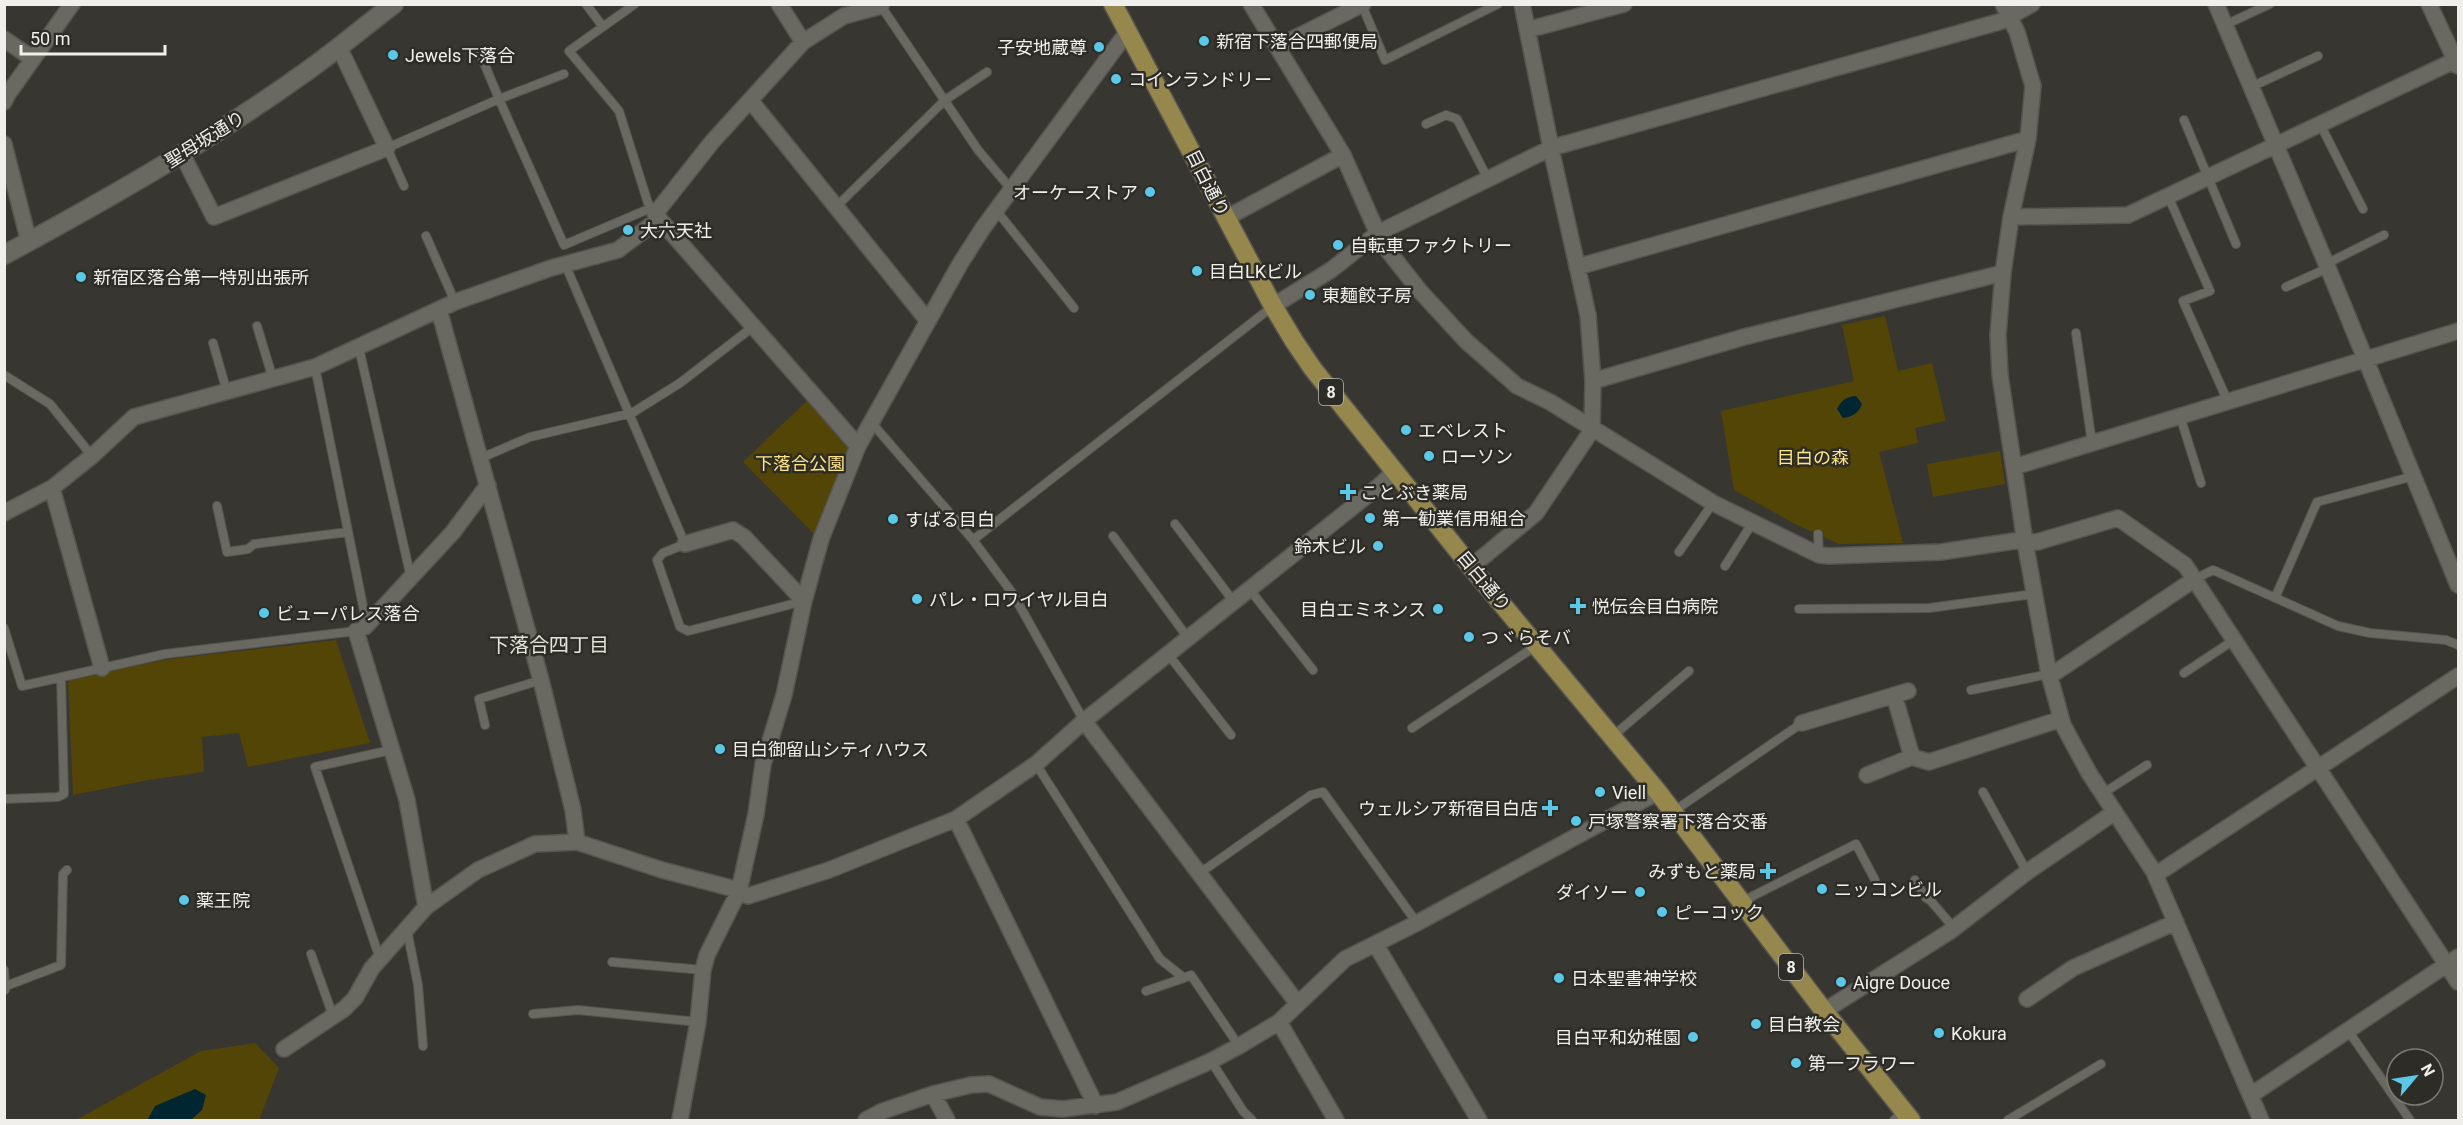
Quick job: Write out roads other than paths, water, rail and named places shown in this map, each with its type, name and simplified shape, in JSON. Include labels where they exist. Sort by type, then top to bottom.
[{"type":"main road","name":"目白通り","points":[[1113,4],[1273,306],[1313,369],[1471,567],[1658,792],[1903,1117]]},
{"type":"street","points":[[4,102],[72,4]]},
{"type":"street","name":"聖母坂通り","points":[[4,255],[182,154],[284,88],[394,4]]},
{"type":"street","points":[[779,4],[803,42]]},
{"type":"street","points":[[1251,4],[1343,155],[1382,243],[1419,290],[1467,341],[1517,386],[1550,402],[1713,503],[1819,555],[1941,552],[2014,541],[2037,542],[2118,518],[2185,565],[2319,767],[2453,960],[2458,982]]},
{"type":"street","points":[[1471,567],[1536,513],[1592,430],[1593,381],[1588,315],[1522,4]]},
{"type":"street","points":[[1527,30],[1624,4]]},
{"type":"street","points":[[1273,306],[1331,270],[1378,233],[1551,148],[2032,4]]},
{"type":"street","points":[[2216,4],[2327,266],[2364,361],[2414,476],[2451,548],[2458,585]]},
{"type":"street","points":[[2011,217],[2128,215],[2457,62],[2429,4]]},
{"type":"street","points":[[4,513],[52,488],[93,456],[134,417],[315,368],[455,302],[565,264],[618,250],[655,214],[712,142],[803,42],[844,16],[882,5]]},
{"type":"street","points":[[1277,47],[1363,5]]},
{"type":"street","points":[[2007,11],[2033,86],[2028,138],[2011,217],[2003,273],[1998,335],[2000,375],[2025,542],[2050,675],[2061,719],[2088,773],[2155,874],[2262,1120]]},
{"type":"street","points":[[681,1120],[698,1023],[706,955],[739,891],[756,814],[763,764],[784,695],[804,601],[821,539],[858,446],[960,264],[1011,189],[1128,31]]},
{"type":"street","points":[[4,39],[33,59]]},
{"type":"street","points":[[182,154],[214,217],[387,148],[339,46]]},
{"type":"street","points":[[750,100],[928,321]]},
{"type":"street","points":[[1577,267],[2028,138]]},
{"type":"street","points":[[5,148],[29,242]]},
{"type":"street","points":[[1226,218],[1343,155]]},
{"type":"street","points":[[655,214],[858,446]]},
{"type":"street","points":[[1593,381],[1744,337],[1863,311],[2003,273]]},
{"type":"street","points":[[439,310],[541,680],[573,810],[578,842]]},
{"type":"street","points":[[2014,466],[2458,331]]},
{"type":"street","points":[[284,1048],[344,1009],[355,998],[372,968],[426,907],[478,870],[535,844],[578,842],[662,870],[739,891],[748,896],[829,870],[956,819],[1036,764],[1084,721],[1379,486],[1394,471]]},
{"type":"street","points":[[426,907],[407,800],[391,750],[360,629],[411,579],[453,532],[488,485]]},
{"type":"street","points":[[52,488],[102,668]]},
{"type":"street","points":[[686,544],[733,530],[744,537],[804,601]]},
{"type":"street","points":[[2050,675],[2195,579]]},
{"type":"street","points":[[2155,874],[2458,676]]},
{"type":"street","points":[[1802,723],[1901,693],[1912,757]]},
{"type":"street","points":[[1866,775],[1912,757],[1929,762],[2061,719]]},
{"type":"street","points":[[1084,721],[1298,1004]]},
{"type":"street","points":[[866,1120],[883,1111],[971,1084],[989,1084],[1040,1107],[1063,1109],[1117,1102],[1211,1061],[1239,1046],[1279,1022],[1345,959],[1376,945],[1658,792]]},
{"type":"street","points":[[1824,1011],[1954,928],[2027,872],[2115,812]]},
{"type":"street","points":[[956,819],[1096,1106]]},
{"type":"street","points":[[2027,999],[2073,968],[2176,922]]},
{"type":"street","points":[[1376,945],[1479,1120]]},
{"type":"street","points":[[2251,1095],[2453,960]]},
{"type":"street","points":[[1279,1022],[1336,1120]]},
{"type":"street","points":[[933,1094],[946,1120]]},
{"type":"lane","points":[[586,4],[603,27]]},
{"type":"lane","points":[[479,51],[564,245],[655,214],[618,111],[569,51],[635,4]]},
{"type":"lane","points":[[1363,5],[1385,60],[1498,4]]},
{"type":"lane","points":[[2225,25],[2270,4]]},
{"type":"lane","points":[[882,5],[978,150],[1011,189]]},
{"type":"lane","points":[[2251,87],[2318,56]]},
{"type":"lane","points":[[836,207],[945,100],[987,72]]},
{"type":"lane","points":[[404,186],[387,148],[499,99],[564,74]]},
{"type":"lane","points":[[1426,124],[1446,115],[1458,118],[1488,179]]},
{"type":"lane","points":[[2184,120],[2236,244]]},
{"type":"lane","points":[[2320,124],[2363,209]]},
{"type":"lane","points":[[2168,196],[2210,291],[2183,301],[2228,402]]},
{"type":"lane","points":[[996,210],[1074,308]]},
{"type":"lane","points":[[2286,287],[2384,235]]},
{"type":"lane","points":[[426,236],[455,302]]},
{"type":"lane","points":[[565,264],[686,544],[663,553],[657,560],[680,627],[688,631],[804,601]]},
{"type":"lane","points":[[973,540],[1273,306]]},
{"type":"lane","points":[[257,326],[273,379]]},
{"type":"lane","points":[[481,458],[530,437],[629,413],[680,383],[755,326]]},
{"type":"lane","points":[[2076,333],[2092,443]]},
{"type":"lane","points":[[213,342],[227,392]]},
{"type":"lane","points":[[359,348],[411,579]]},
{"type":"lane","points":[[4,628],[22,686],[165,654],[360,629],[348,532],[315,368]]},
{"type":"lane","points":[[4,375],[50,404],[93,456]]},
{"type":"lane","points":[[2180,416],[2201,483]]},
{"type":"lane","points":[[870,422],[973,540],[1013,594],[1084,721]]},
{"type":"lane","points":[[2276,598],[2317,502],[2414,476]]},
{"type":"lane","points":[[1679,552],[1713,503]]},
{"type":"lane","points":[[217,506],[227,552],[248,549],[254,544],[348,532]]},
{"type":"lane","points":[[1725,566],[1753,522]]},
{"type":"lane","points":[[1175,524],[1234,602]]},
{"type":"lane","points":[[1818,534],[1819,555]]},
{"type":"lane","points":[[1113,536],[1188,638]]},
{"type":"lane","points":[[2195,579],[2213,570],[2338,626],[2370,633],[2446,640],[2458,645]]},
{"type":"lane","points":[[1250,590],[1313,670]]},
{"type":"lane","points":[[1799,609],[1929,608],[2034,594]]},
{"type":"lane","points":[[2184,673],[2234,640]]},
{"type":"lane","points":[[1412,728],[1538,645]]},
{"type":"lane","points":[[1168,654],[1231,735]]},
{"type":"lane","points":[[1613,736],[1689,671]]},
{"type":"lane","points":[[1971,690],[2050,675]]},
{"type":"lane","points":[[4,799],[58,797],[64,794],[61,677]]},
{"type":"lane","points":[[485,725],[479,699],[541,680]]},
{"type":"lane","points":[[1673,812],[1802,723]]},
{"type":"lane","points":[[380,959],[315,767],[391,750]]},
{"type":"lane","points":[[1036,764],[1160,959],[1184,978]]},
{"type":"lane","points":[[2102,794],[2147,765]]},
{"type":"lane","points":[[1200,873],[1311,795],[1323,792],[1417,923]]},
{"type":"lane","points":[[1983,792],[2027,872]]},
{"type":"lane","points":[[1741,902],[1856,844],[1875,880]]},
{"type":"lane","points":[[4,970],[5,989],[61,965],[63,874],[67,870]]},
{"type":"lane","points":[[1915,880],[1926,898],[1954,928]]},
{"type":"lane","points":[[407,928],[418,985],[423,1046]]},
{"type":"lane","points":[[311,954],[333,1016]]},
{"type":"lane","points":[[612,962],[703,970]]},
{"type":"lane","points":[[1146,991],[1191,975],[1239,1046]]},
{"type":"lane","points":[[533,1014],[578,1010],[698,1023]]},
{"type":"lane","points":[[2347,1029],[2409,1120]]},
{"type":"lane","points":[[1211,1061],[1243,1111],[1252,1120]]},
{"type":"lane","points":[[2008,1120],[2101,1064]]},
{"type":"water","points":[[1856,396],[1862,404],[1861,407],[1855,414],[1843,418],[1837,409],[1842,401]]},
{"type":"water","points":[[195,1089],[206,1095],[202,1110],[191,1120],[148,1119],[155,1106]]},
{"type":"place","name":"新宿下落合四郵便局","points":[[1204,41]]},
{"type":"place","name":"子安地蔵尊","points":[[1099,47]]},
{"type":"place","name":"Jewels下落合","points":[[393,55]]},
{"type":"place","name":"コインランドリー","points":[[1116,79]]},
{"type":"place","name":"オーケーストア","points":[[1150,192]]},
{"type":"place","name":"大六天社","points":[[628,230]]},
{"type":"place","name":"自転車ファクトリー","points":[[1338,245]]},
{"type":"place","name":"目白LKビル","points":[[1197,271]]},
{"type":"place","name":"新宿区落合第一特別出張所","points":[[81,277]]},
{"type":"place","name":"東麺餃子房","points":[[1310,295]]},
{"type":"place","name":"エベレスト","points":[[1406,430]]},
{"type":"place","name":"ローソン","points":[[1429,456]]},
{"type":"place","name":"ことぶき薬局","points":[[1348,492]]},
{"type":"place","name":"第一勧業信用組合","points":[[1370,518]]},
{"type":"place","name":"すばる目白","points":[[893,519]]},
{"type":"place","name":"鈴木ビル","points":[[1378,546]]},
{"type":"place","name":"パレ・ロワイヤル目白","points":[[917,599]]},
{"type":"place","name":"悦伝会目白病院","points":[[1578,606]]},
{"type":"place","name":"目白エミネンス","points":[[1438,609]]},
{"type":"place","name":"ビューパレス落合","points":[[264,613]]},
{"type":"place","name":"つヾらそバ","points":[[1469,637]]},
{"type":"place","name":"目白御留山シティハウス","points":[[720,749]]},
{"type":"place","name":"Viell","points":[[1600,792]]},
{"type":"place","name":"ウェルシア新宿目白店","points":[[1550,808]]},
{"type":"place","name":"戸塚警察署下落合交番","points":[[1576,821]]},
{"type":"place","name":"みずもと薬局","points":[[1768,871]]},
{"type":"place","name":"ニッコンビル","points":[[1822,889]]},
{"type":"place","name":"ダイソー","points":[[1640,892]]},
{"type":"place","name":"薬王院","points":[[184,900]]},
{"type":"place","name":"ピーコック","points":[[1662,912]]},
{"type":"place","name":"日本聖書神学校","points":[[1559,978]]},
{"type":"place","name":"Aigre Douce","points":[[1841,982]]},
{"type":"place","name":"目白教会","points":[[1756,1024]]},
{"type":"place","name":"Kokura","points":[[1939,1033]]},
{"type":"place","name":"目白平和幼稚園","points":[[1693,1037]]},
{"type":"place","name":"第一フラワー","points":[[1796,1063]]},
{"type":"district","name":"下落合四丁目","points":[[549,645]]},
{"type":"park label","name":"目白の森","points":[[1813,457]]},
{"type":"park label","name":"下落合公園","points":[[800,463]]}]
